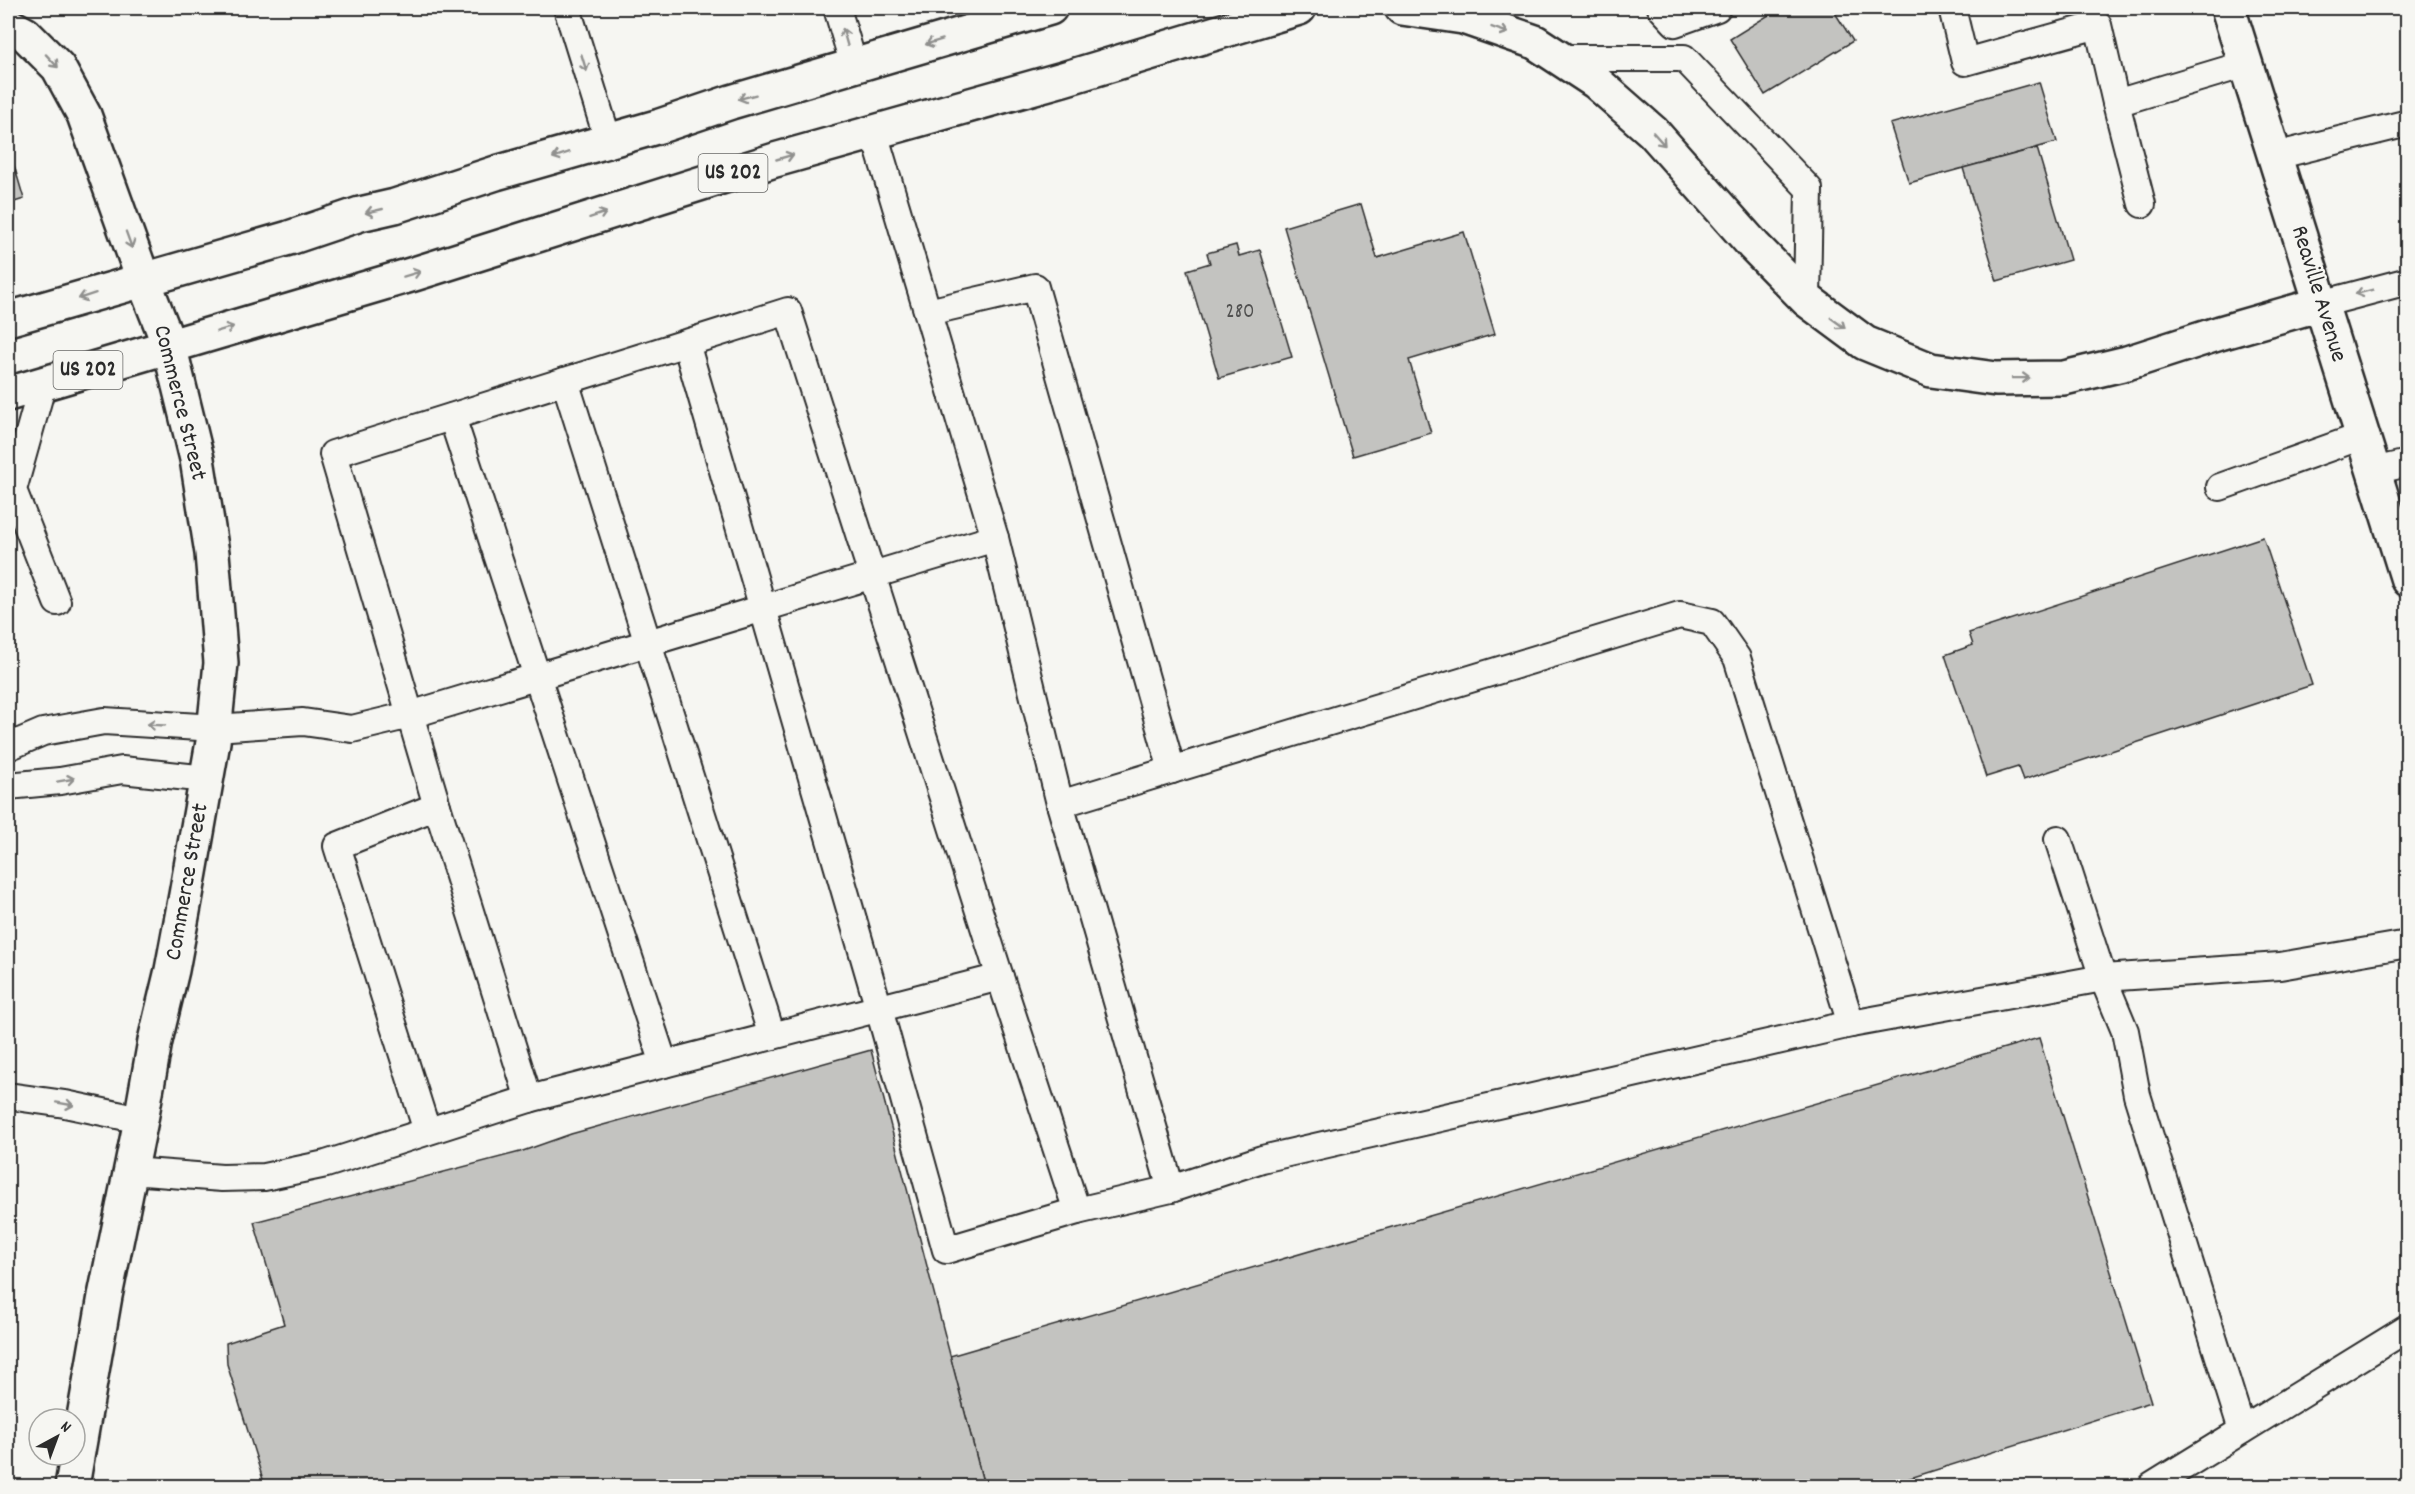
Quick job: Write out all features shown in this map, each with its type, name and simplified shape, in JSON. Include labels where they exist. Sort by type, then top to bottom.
[{"type":"main road","points":[[8,319],[289,238],[360,214],[395,206],[496,173],[854,66],[974,19],[1050,8]]},
{"type":"main road","name":"US 202","points":[[8,394],[414,274],[775,160],[1063,79],[1299,8]]},
{"type":"main road","points":[[1402,8],[1463,17],[1535,42],[1596,82],[1653,132],[1755,246],[1807,300],[1865,343],[1931,370],[1996,379],[2064,378],[2127,363],[2321,304]]},
{"type":"main road","name":"Reaville Avenue","points":[[2228,8],[2408,580]]},
{"type":"main road","name":"Commerce Street","points":[[8,25],[26,34],[58,67],[84,115],[169,345],[197,459],[212,553],[221,663],[215,728],[207,779],[172,969],[155,1041],[105,1296],[72,1486]]},
{"type":"lane","points":[[567,8],[608,140]]},
{"type":"lane","points":[[837,8],[854,66]]},
{"type":"lane","points":[[1717,8],[1668,15],[1684,58],[1809,189],[1807,300]]},
{"type":"lane","points":[[1952,8],[1965,62],[2096,16],[2142,204]]},
{"type":"lane","points":[[1559,58],[1684,58]]},
{"type":"lane","points":[[2116,103],[2246,64]]},
{"type":"lane","points":[[2275,156],[2408,123]]},
{"type":"lane","points":[[874,133],[995,538],[1060,804],[1171,1189]]},
{"type":"lane","points":[[2321,304],[2408,281]]},
{"type":"lane","points":[[928,312],[1035,287],[1172,770]]},
{"type":"lane","points":[[529,1099],[437,806],[333,454],[788,311],[999,977],[1077,1211]]},
{"type":"lane","points":[[686,343],[879,1009],[946,1250],[1077,1211],[1171,1189],[1262,1159],[1851,1024],[2103,978],[2280,966],[2408,944]]},
{"type":"lane","points":[[565,381],[772,1036]]},
{"type":"lane","points":[[43,384],[13,490],[57,602]]},
{"type":"lane","points":[[452,417],[664,1064]]},
{"type":"lane","points":[[2220,487],[2362,436]]},
{"type":"lane","points":[[2373,471],[2408,463]]},
{"type":"lane","points":[[8,747],[44,732],[104,721],[215,728],[303,722],[352,729],[410,715],[995,538]]},
{"type":"lane","points":[[1060,804],[1680,615],[1712,622],[1737,658],[1851,1024]]},
{"type":"lane","points":[[8,786],[60,781],[122,770],[207,779]]},
{"type":"lane","points":[[427,1131],[337,846],[437,806]]},
{"type":"lane","points":[[2058,839],[2103,978],[2125,1031],[2137,1095],[2242,1430]]},
{"type":"lane","points":[[131,1170],[222,1178],[264,1177],[326,1164],[529,1099],[999,977]]},
{"type":"lane","points":[[8,1096],[66,1104],[141,1120]]},
{"type":"lane","points":[[2152,1486],[2408,1328]]},
{"type":"building","points":[[1780,8],[1832,8],[1853,41],[1765,95],[1730,39]]},
{"type":"building","points":[[2039,82],[2057,142],[1909,183],[1890,124]]},
{"type":"building","points":[[8,145],[24,199],[8,204]]},
{"type":"building","points":[[2037,148],[2070,260],[1997,281],[1963,168]]},
{"type":"building","points":[[1361,204],[1377,258],[1464,232],[1495,334],[1409,360],[1431,433],[1353,456],[1284,227]]},
{"type":"building","points":[[1236,245],[1239,256],[1260,250],[1292,357],[1219,378],[1187,270],[1210,263],[1207,253]]},
{"type":"building","points":[[2263,537],[2312,685],[2023,780],[2018,767],[1986,777],[1945,655],[1973,645],[1969,633]]},
{"type":"building","points":[[2039,1038],[2151,1402],[1885,1486],[984,1486],[950,1356]]},
{"type":"building","points":[[871,1050],[984,1486],[265,1486],[227,1364],[226,1343],[284,1324],[254,1222],[520,1152],[571,1134]]}]
